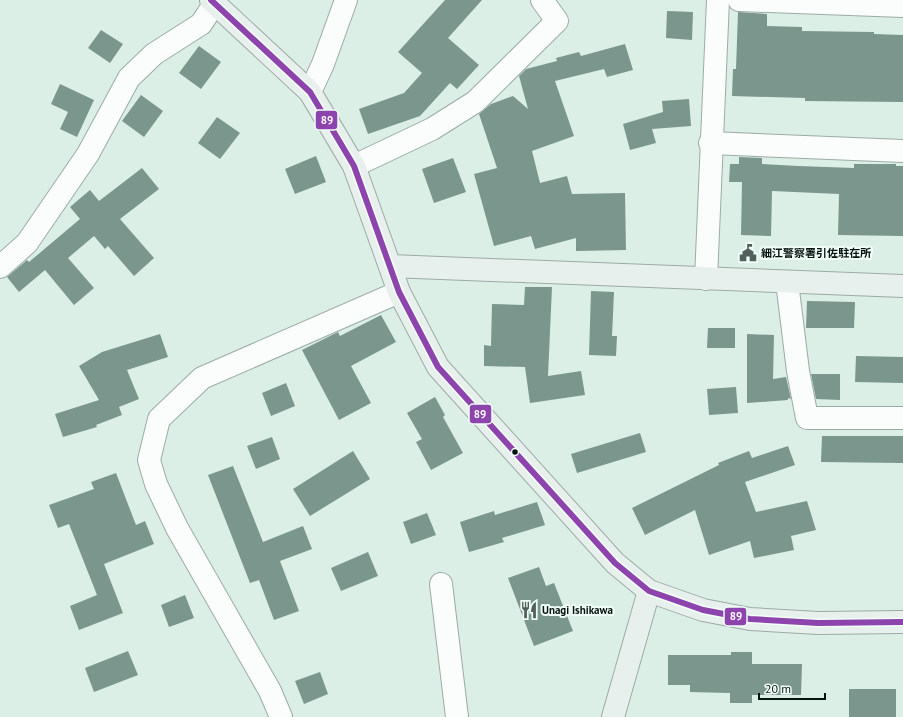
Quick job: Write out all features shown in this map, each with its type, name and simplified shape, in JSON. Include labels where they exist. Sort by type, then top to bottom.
[{"type":"main road","points":[[213,2],[310,92],[354,166],[399,292],[438,367],[615,563],[649,591],[703,610],[750,619],[818,623],[903,622]]},
{"type":"main road","points":[[390,266],[903,286]]},
{"type":"main road","points":[[613,717],[649,591]]},
{"type":"street","points":[[310,92],[323,64],[346,0]]},
{"type":"street","points":[[354,166],[432,129],[475,102],[557,21],[542,0]]},
{"type":"street","points":[[706,279],[710,143],[718,0]]},
{"type":"street","points":[[739,0],[903,6]]},
{"type":"street","points":[[0,267],[27,243],[88,154],[129,78],[154,54],[201,24],[213,2]]},
{"type":"street","points":[[710,143],[903,151]]},
{"type":"street","points":[[788,282],[798,371],[807,418],[903,418]]},
{"type":"street","points":[[281,717],[270,691],[177,528],[156,484],[149,460],[159,419],[202,378],[399,292]]},
{"type":"street","points":[[441,584],[457,717]]},
{"type":"building","points":[[445,0],[482,0],[448,38],[479,65],[457,89],[450,83],[420,116],[368,134],[359,109],[404,93],[422,73],[398,52]]},
{"type":"building","points":[[667,11],[693,12],[692,40],[666,38]]},
{"type":"building","points":[[738,12],[767,14],[767,26],[802,27],[802,31],[874,32],[874,34],[903,35],[903,102],[805,101],[805,98],[732,96],[733,69],[736,69]]},
{"type":"building","points":[[101,30],[123,44],[110,63],[88,48]]},
{"type":"building","points":[[625,44],[633,70],[607,77],[604,69],[555,81],[574,136],[532,151],[540,183],[567,176],[572,194],[625,193],[626,250],[576,251],[576,238],[535,249],[531,236],[494,246],[474,174],[497,168],[479,114],[491,104],[513,96],[528,109],[519,76],[526,69],[557,61],[556,58],[579,52],[581,56]]},
{"type":"building","points":[[199,46],[221,62],[201,89],[179,73]]},
{"type":"building","points":[[60,84],[94,100],[77,137],[60,129],[68,112],[51,104]]},
{"type":"building","points":[[141,95],[163,111],[144,137],[122,121]]},
{"type":"building","points":[[689,99],[691,126],[652,129],[656,143],[630,150],[623,124],[663,112],[662,101]]},
{"type":"building","points":[[217,117],[240,133],[220,159],[198,143]]},
{"type":"building","points":[[316,156],[326,182],[295,194],[285,169]]},
{"type":"building","points":[[739,157],[762,158],[762,164],[798,166],[854,168],[854,164],[896,164],[896,166],[903,166],[903,236],[838,235],[839,194],[772,191],[771,236],[741,235],[742,182],[729,182],[730,164],[739,164]]},
{"type":"building","points":[[453,158],[466,192],[434,203],[422,169]]},
{"type":"building","points":[[142,168],[159,189],[120,219],[154,258],[134,276],[108,246],[105,249],[94,236],[68,258],[94,288],[74,305],[45,270],[19,292],[7,277],[27,260],[29,262],[80,219],[70,207],[90,190],[99,201]]},
{"type":"building","points":[[525,287],[552,287],[548,376],[581,371],[585,395],[530,403],[525,367],[484,366],[484,345],[491,346],[492,304],[524,305]]},
{"type":"building","points":[[591,291],[614,292],[612,336],[617,336],[616,356],[589,355]]},
{"type":"building","points":[[807,301],[855,302],[854,328],[806,328]]},
{"type":"building","points":[[381,315],[396,342],[351,366],[371,403],[339,420],[302,350],[338,332],[340,336]]},
{"type":"building","points":[[708,328],[735,328],[735,348],[707,348]]},
{"type":"building","points":[[160,334],[168,357],[127,370],[139,399],[119,407],[122,415],[96,425],[97,427],[63,437],[55,414],[99,400],[79,366],[102,352]]},
{"type":"building","points":[[747,334],[774,335],[773,379],[786,377],[791,399],[788,398],[788,400],[747,403]]},
{"type":"building","points":[[856,356],[903,357],[903,383],[855,382]]},
{"type":"building","points":[[811,374],[840,374],[840,400],[816,399]]},
{"type":"building","points":[[286,383],[295,406],[271,416],[262,393]]},
{"type":"building","points":[[736,387],[738,413],[709,415],[707,389]]},
{"type":"building","points":[[435,397],[445,415],[443,417],[463,453],[431,470],[416,442],[422,439],[407,413]]},
{"type":"building","points":[[640,433],[646,452],[577,473],[571,454]]},
{"type":"building","points":[[822,436],[903,436],[903,463],[821,462]]},
{"type":"building","points":[[272,437],[280,459],[256,469],[247,446]]},
{"type":"building","points":[[788,446],[795,465],[745,482],[756,512],[807,501],[816,530],[791,536],[794,550],[754,558],[750,541],[709,555],[695,510],[645,535],[632,508],[719,465],[718,463],[749,451],[752,458]]},
{"type":"building","points":[[353,451],[370,479],[310,516],[293,489]]},
{"type":"building","points":[[233,466],[263,542],[303,526],[312,549],[280,561],[299,611],[274,620],[259,580],[250,583],[208,475]]},
{"type":"building","points":[[116,473],[136,525],[145,521],[154,544],[104,564],[123,613],[79,630],[70,606],[97,595],[69,524],[58,528],[49,505],[94,489],[91,482]]},
{"type":"building","points":[[537,502],[545,525],[502,538],[504,542],[469,552],[460,522],[494,511],[495,515]]},
{"type":"building","points":[[427,513],[436,535],[411,544],[403,522]]},
{"type":"building","points":[[368,552],[378,576],[341,591],[331,568]]},
{"type":"building","points":[[539,567],[546,586],[554,583],[573,631],[534,646],[508,578]]},
{"type":"building","points":[[185,595],[194,618],[169,627],[161,605]]},
{"type":"building","points":[[128,651],[138,675],[94,692],[85,668]]},
{"type":"building","points":[[731,652],[752,652],[752,664],[802,664],[801,695],[752,695],[752,703],[730,703],[730,693],[690,692],[690,685],[668,685],[668,655],[731,655]]},
{"type":"building","points":[[320,672],[328,694],[304,704],[295,681]]},
{"type":"building","points":[[849,689],[896,689],[896,717],[849,717]]},
{"type":"transit line","name":"89","points":[[211,0],[310,92],[354,166],[399,292],[438,367],[615,563],[649,591],[703,610],[750,619],[818,623],[903,622]]},
{"type":"place","name":"細江警察署引佐駐在所","points":[[748,253]]},
{"type":"place","name":"Unagi Ishikawa","points":[[529,610]]}]
